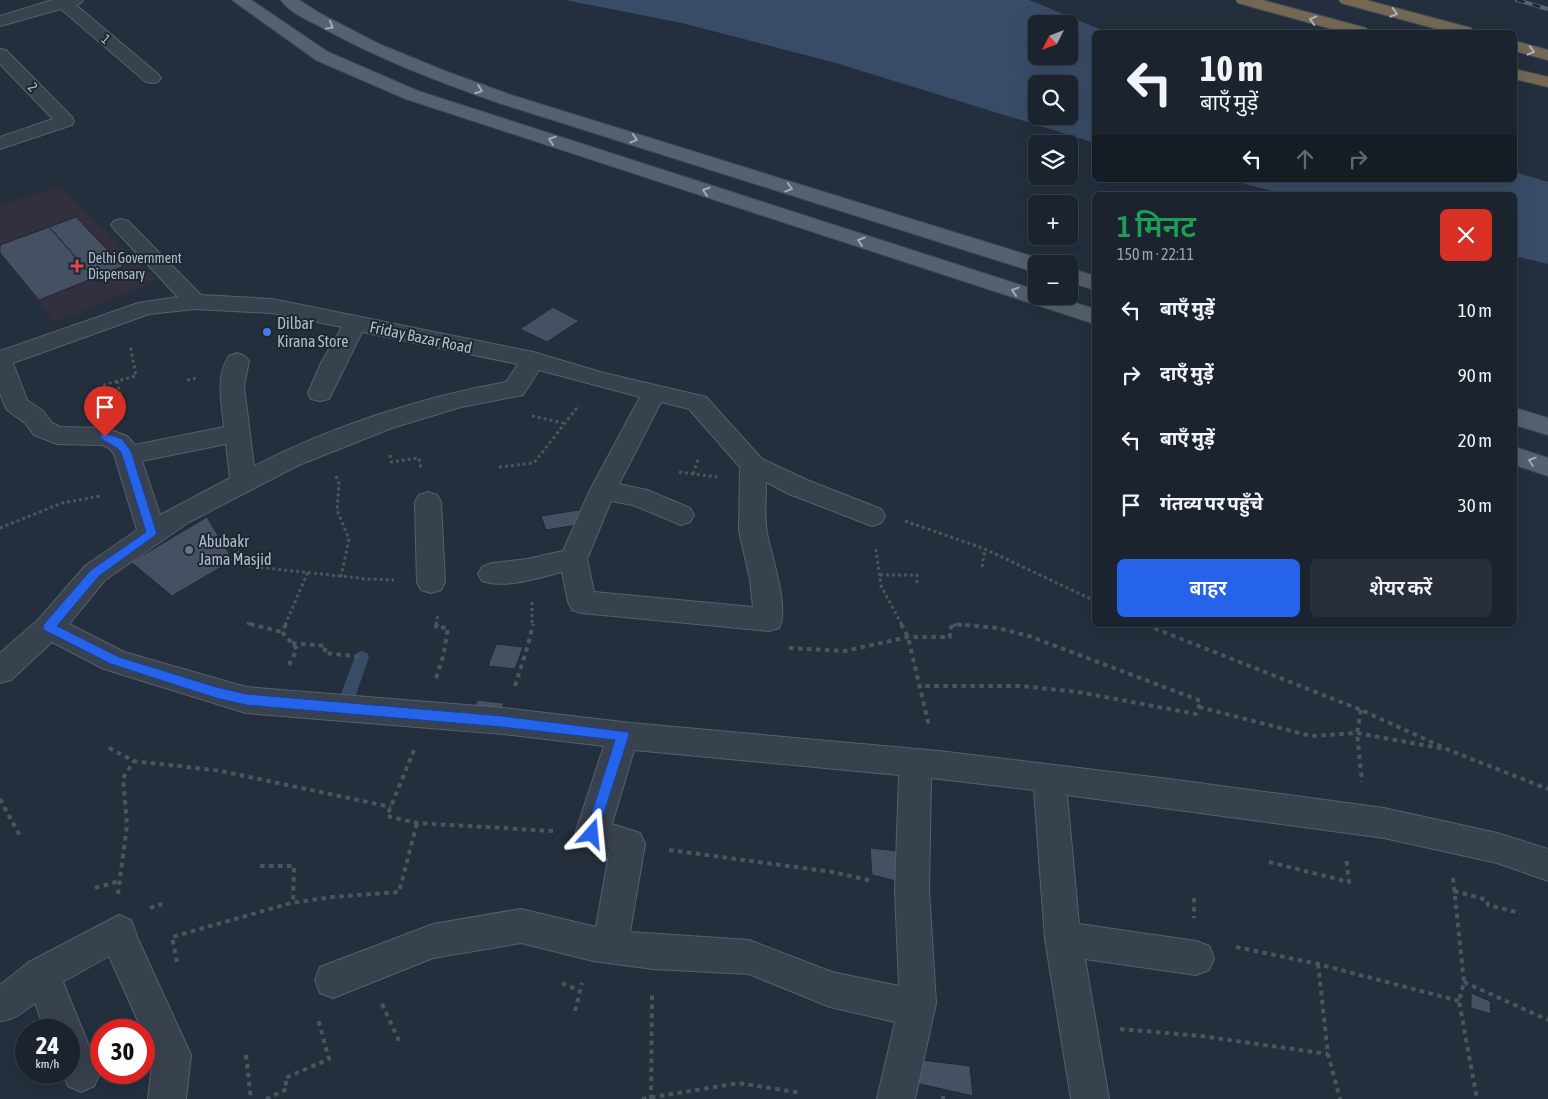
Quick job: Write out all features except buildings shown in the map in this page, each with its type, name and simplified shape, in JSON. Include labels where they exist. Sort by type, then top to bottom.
[{"type":"highway","points":[[1244,0],[1353,30]]},
{"type":"highway","points":[[1347,0],[1458,30]]},
{"type":"highway","points":[[1517,47],[1548,55]]},
{"type":"highway","points":[[1517,74],[1548,82]]},
{"type":"main road","points":[[240,0],[322,56],[412,95],[1092,316]]},
{"type":"main road","points":[[289,0],[300,9],[363,44],[505,99],[1028,262]]},
{"type":"main road","points":[[1078,278],[1092,282]]},
{"type":"main road","points":[[1517,417],[1548,427]]},
{"type":"main road","points":[[1517,457],[1548,467]]},
{"type":"street","points":[[0,21],[67,1]]},
{"type":"street","name":"1","points":[[67,1],[152,78]]},
{"type":"street","name":"2","points":[[0,54],[65,121],[0,143]]},
{"type":"street","points":[[121,225],[195,302]]},
{"type":"street","name":"Friday Bazar Road","points":[[0,359],[146,308],[195,302],[272,306],[533,360],[601,380],[697,403],[753,465]]},
{"type":"street","points":[[320,393],[333,363],[355,324]]},
{"type":"street","points":[[0,359],[16,404],[34,417],[43,429],[57,435],[105,437],[118,442],[127,455],[152,534]]},
{"type":"street","points":[[0,671],[49,627],[95,573],[180,515],[243,481],[326,444],[383,422],[459,399],[514,389],[533,360]]},
{"type":"street","points":[[236,361],[232,386],[243,481]]},
{"type":"street","points":[[654,392],[603,490],[572,559],[582,602],[611,594],[769,620],[764,579],[753,531],[753,465],[798,487],[872,516]]},
{"type":"street","points":[[127,455],[236,433]]},
{"type":"street","points":[[603,490],[638,497],[681,515]]},
{"type":"street","points":[[428,502],[431,582]]},
{"type":"street","points":[[492,574],[527,570],[572,559]]},
{"type":"street","points":[[49,627],[115,661],[246,700],[502,721],[1049,778],[1354,818],[1496,848],[1548,865]]},
{"type":"street","points":[[610,946],[628,844],[592,834],[623,735]]},
{"type":"street","points":[[896,1099],[918,1002],[912,890],[927,764]]},
{"type":"street","points":[[1049,778],[1063,939],[1090,1099]]},
{"type":"street","points":[[333,980],[433,941],[521,926],[593,944],[653,952],[749,957],[801,976],[830,990],[916,1008]]},
{"type":"street","points":[[0,1003],[6,1002],[42,974],[119,932],[120,940],[172,1055],[167,1099]]},
{"type":"street","points":[[1063,939],[1196,958]]},
{"type":"street","points":[[42,974],[60,1019]]},
{"type":"path","points":[[102,385],[136,376],[125,315]]},
{"type":"path","points":[[500,467],[534,462],[563,423],[601,380]]},
{"type":"path","points":[[383,422],[391,462],[419,458],[428,502]]},
{"type":"path","points":[[326,444],[339,484],[337,510],[348,539],[340,577]]},
{"type":"path","points":[[0,528],[62,503],[138,489]]},
{"type":"path","points":[[211,498],[222,529],[248,566],[367,580]]},
{"type":"path","points":[[927,764],[919,686],[908,637],[881,586],[872,516],[906,521],[984,549],[1092,601]]},
{"type":"path","points":[[982,568],[984,549]]},
{"type":"path","points":[[502,721],[528,645],[534,611],[527,570]]},
{"type":"path","points":[[282,632],[308,572]]},
{"type":"path","points":[[880,575],[917,575],[917,584]]},
{"type":"path","points":[[440,608],[436,627],[448,628],[444,657],[426,715],[387,816],[417,823],[592,834]]},
{"type":"path","points":[[769,620],[776,627],[778,648],[845,651],[908,637],[950,637],[949,630],[954,624],[992,626],[1014,630],[1201,701],[1196,714],[1078,692],[1021,686],[919,686]]},
{"type":"path","points":[[247,623],[282,632],[296,649],[272,702]]},
{"type":"path","points":[[1151,627],[1361,710],[1451,750],[1548,789]]},
{"type":"path","points":[[292,642],[326,646],[324,653],[362,657]]},
{"type":"path","points":[[1199,707],[1311,736],[1357,732],[1451,750]]},
{"type":"path","points":[[1269,862],[1349,882],[1354,818],[1357,732],[1361,710]]},
{"type":"path","points":[[109,748],[134,761],[221,771],[391,807]]},
{"type":"path","points":[[119,932],[117,920],[119,881],[127,825],[124,778],[134,761]]},
{"type":"path","points":[[0,799],[20,836]]},
{"type":"path","points":[[149,1007],[181,987],[172,937],[292,903],[339,896],[399,892],[417,823]]},
{"type":"path","points":[[1450,837],[1464,982],[1459,1001],[1477,1099]]},
{"type":"path","points":[[628,844],[833,872],[912,890]]},
{"type":"path","points":[[260,866],[294,866],[292,903]]},
{"type":"path","points":[[95,888],[119,881]]},
{"type":"path","points":[[1454,891],[1487,900],[1488,905],[1520,913]]},
{"type":"path","points":[[1232,946],[1318,964],[1459,1001]]},
{"type":"path","points":[[650,1098],[653,952]]},
{"type":"path","points":[[1318,964],[1328,1054],[1340,1099]]},
{"type":"path","points":[[372,965],[382,1004],[402,1045]]},
{"type":"path","points":[[266,1099],[287,1089],[285,1078],[329,1059],[313,999],[335,990],[333,980]]},
{"type":"path","points":[[1464,982],[1548,1020]]},
{"type":"path","points":[[562,983],[580,991]]},
{"type":"path","points":[[1079,1026],[1201,1036],[1328,1054]]},
{"type":"path","points":[[246,1055],[251,1099]]},
{"type":"path","points":[[642,1099],[738,1083],[802,1093]]},
{"type":"shaded area","name":"Delhi Government Dispensary","points":[[60,186],[157,280],[54,323],[0,253],[0,205]]},
{"type":"water","points":[[565,0],[1029,0],[1066,15],[1028,15],[1028,65],[1078,65],[1078,20],[1102,30],[1092,30],[1092,142],[1078,138],[1078,135],[1069,135],[1037,125],[1078,125],[1078,75],[1028,75],[1028,122],[836,63],[682,23]]},
{"type":"water","points":[[1517,173],[1548,182],[1548,264],[1517,256],[1517,192],[1276,192],[1238,182],[1517,182]]},
{"type":"waterway","points":[[343,709],[362,657]]},
{"type":"railway","points":[[1517,0],[1548,9]]},
{"type":"place","name":"Delhi Government Dispensary","points":[[77,266]]},
{"type":"place","name":"Dilbar Kirana Store","points":[[267,332]]},
{"type":"place","name":"Abubakr Jama Masjid","points":[[189,550]]},
{"type":"route","points":[[105,437],[118,442],[126,451],[152,534],[95,573],[49,627],[115,661],[246,700],[502,721],[623,735],[592,834]]}]
